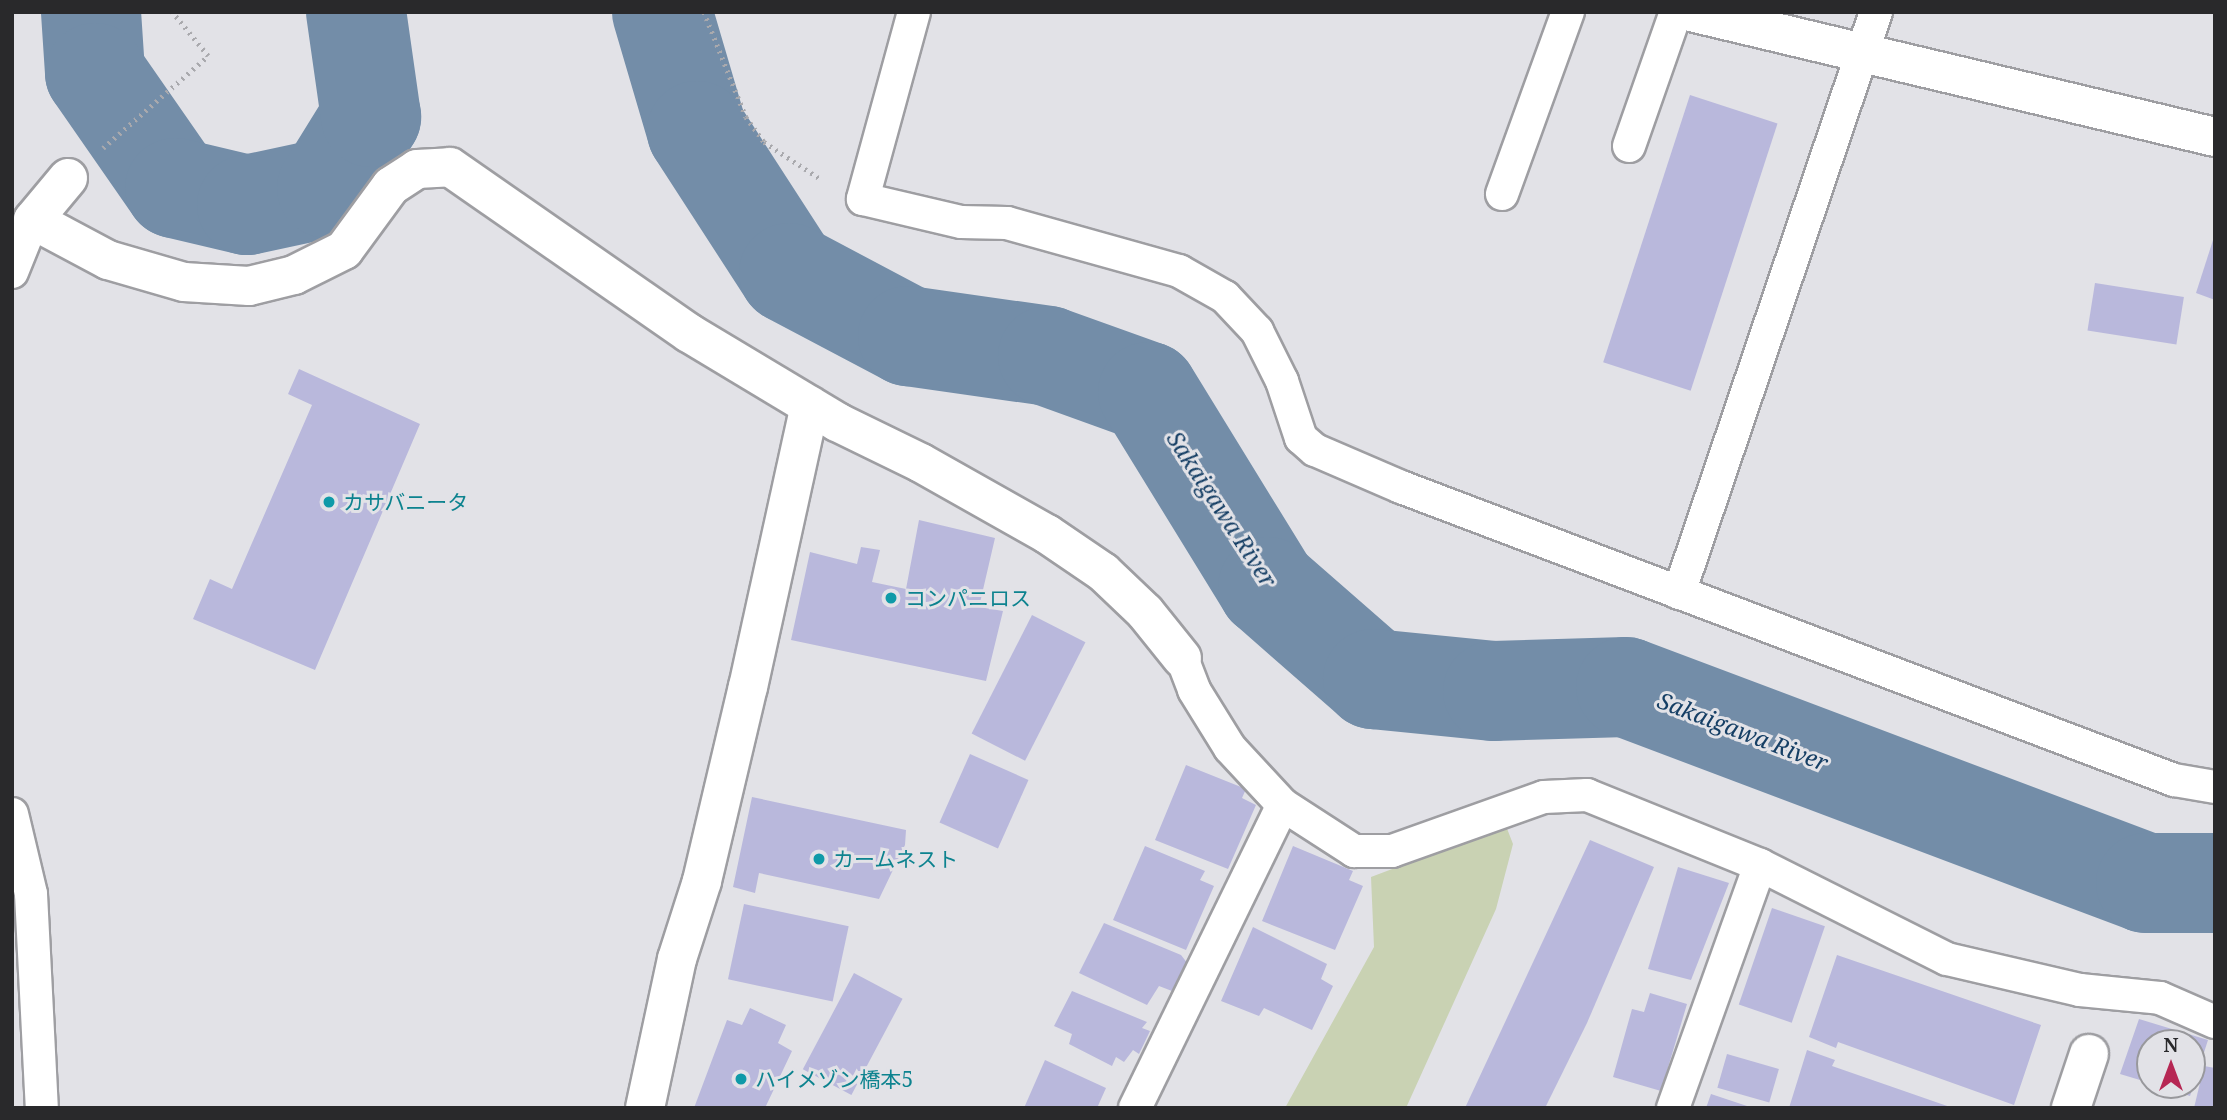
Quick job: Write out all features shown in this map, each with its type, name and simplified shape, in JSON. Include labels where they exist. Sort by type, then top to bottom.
[{"type":"street","points":[[1691,12],[2215,137]]},
{"type":"street","points":[[68,178],[33,220],[108,261],[184,282],[249,286],[294,275],[344,250],[391,186],[417,169],[450,167],[689,333],[810,406],[1058,542],[1102,572],[1145,612],[1182,657]]},
{"type":"street","points":[[645,1108],[677,959],[702,881],[748,687],[810,406]]},
{"type":"street","points":[[2071,1108],[2090,1054]]},
{"type":"lane","points":[[914,12],[863,199],[961,222],[1007,223],[1180,271],[1225,297],[1257,331],[1282,381],[1301,438],[1315,450],[1679,593],[2174,780],[2215,787]]},
{"type":"lane","points":[[1502,194],[1568,12]]},
{"type":"lane","points":[[1629,146],[1676,12]]},
{"type":"lane","points":[[1679,593],[1875,12]]},
{"type":"lane","points":[[14,260],[33,220]]},
{"type":"lane","points":[[1182,657],[1212,724],[1283,805],[1347,848],[1372,853],[1544,797],[1587,795],[1760,865],[1947,959],[2080,990],[2160,998],[2215,1022]]},
{"type":"lane","points":[[1135,1108],[1283,805]]},
{"type":"lane","points":[[12,814],[31,894],[42,1108]]},
{"type":"lane","points":[[1673,1108],[1760,865]]},
{"type":"path","points":[[68,178],[208,56],[172,12]]},
{"type":"path","points":[[704,12],[746,117],[764,142],[825,182],[863,199]]},
{"type":"green space","points":[[1506,826],[1513,844],[1496,909],[1406,1108],[1285,1108],[1374,947],[1371,877]]},
{"type":"building","points":[[1690,95],[1777,123],[1691,391],[1603,362]]},
{"type":"building","points":[[2215,237],[2215,300],[2196,293]]},
{"type":"building","points":[[2095,283],[2184,297],[2176,344],[2087,330]]},
{"type":"building","name":"カサバニータ","points":[[299,369],[420,424],[315,670],[193,619],[210,579],[232,589],[312,405],[288,394]]},
{"type":"building","name":"コンパニロス","points":[[919,520],[995,538],[979,607],[1003,611],[986,681],[791,640],[810,552],[857,564],[861,547],[880,550],[872,582],[906,589]]},
{"type":"building","points":[[1032,615],[1085,642],[1025,761],[972,734]]},
{"type":"building","points":[[970,754],[1028,780],[998,849],[939,823]]},
{"type":"building","points":[[1186,765],[1246,789],[1242,798],[1256,805],[1228,869],[1155,840]]},
{"type":"building","name":"カームネスト","points":[[752,797],[906,830],[905,845],[879,899],[759,873],[755,893],[733,887]]},
{"type":"building","points":[[1590,840],[1654,867],[1587,1023],[1545,1108],[1465,1108]]},
{"type":"building","points":[[1145,846],[1205,871],[1200,880],[1214,886],[1186,950],[1113,920]]},
{"type":"building","points":[[1293,846],[1353,871],[1349,880],[1363,886],[1335,950],[1262,921]]},
{"type":"building","points":[[1678,867],[1729,883],[1691,980],[1648,969]]},
{"type":"building","points":[[744,904],[849,926],[833,1002],[728,979]]},
{"type":"building","points":[[1772,908],[1825,926],[1792,1023],[1739,1004]]},
{"type":"building","points":[[1104,923],[1181,955],[1188,964],[1172,991],[1159,986],[1147,1005],[1079,973]]},
{"type":"building","points":[[1253,927],[1327,964],[1321,979],[1333,986],[1312,1030],[1264,1008],[1259,1016],[1221,1001]]},
{"type":"building","points":[[1837,955],[2041,1025],[2014,1105],[1838,1042],[1836,1048],[1809,1037]]},
{"type":"building","points":[[854,973],[903,999],[851,1095],[803,1069]]},
{"type":"building","points":[[1072,991],[1147,1022],[1142,1028],[1150,1031],[1139,1054],[1133,1050],[1124,1062],[1116,1057],[1112,1066],[1069,1044],[1072,1034],[1054,1026]]},
{"type":"building","points":[[1650,993],[1687,1004],[1661,1091],[1613,1077],[1632,1009],[1644,1012]]},
{"type":"building","name":"ハイメゾン橋本5","points":[[750,1008],[786,1025],[778,1043],[792,1051],[765,1108],[694,1108],[727,1020],[742,1025]]},
{"type":"building","points":[[2139,1019],[2172,1029],[2136,1029],[2136,1079],[2120,1074]]},
{"type":"building","points":[[1807,1050],[1835,1060],[1832,1066],[1953,1108],[1789,1108]]},
{"type":"building","points":[[1727,1054],[1779,1069],[1769,1103],[1717,1088]]},
{"type":"building","points":[[1045,1060],[1106,1088],[1097,1108],[1024,1108]]},
{"type":"building","points":[[2206,1066],[2215,1068],[2215,1108],[2194,1108],[2196,1099],[2206,1099]]},
{"type":"building","points":[[1711,1094],[1750,1107],[1750,1108],[1706,1108]]},
{"type":"waterway","name":"Sakaigawa River","points":[[91,12],[95,73],[175,188],[247,205],[327,188],[371,117],[356,12]]},
{"type":"waterway","name":"Sakaigawa River","points":[[662,12],[697,131],[789,273],[908,336],[1048,356],[1148,392],[1268,587],[1373,679],[1493,691],[1626,687],[2146,883],[2215,883]]},
{"type":"place","name":"カサバニータ","points":[[329,502]]},
{"type":"place","name":"コンパニロス","points":[[891,598]]},
{"type":"place","name":"カームネスト","points":[[819,859]]},
{"type":"place","name":"ハイメゾン橋本5","points":[[741,1079]]}]
